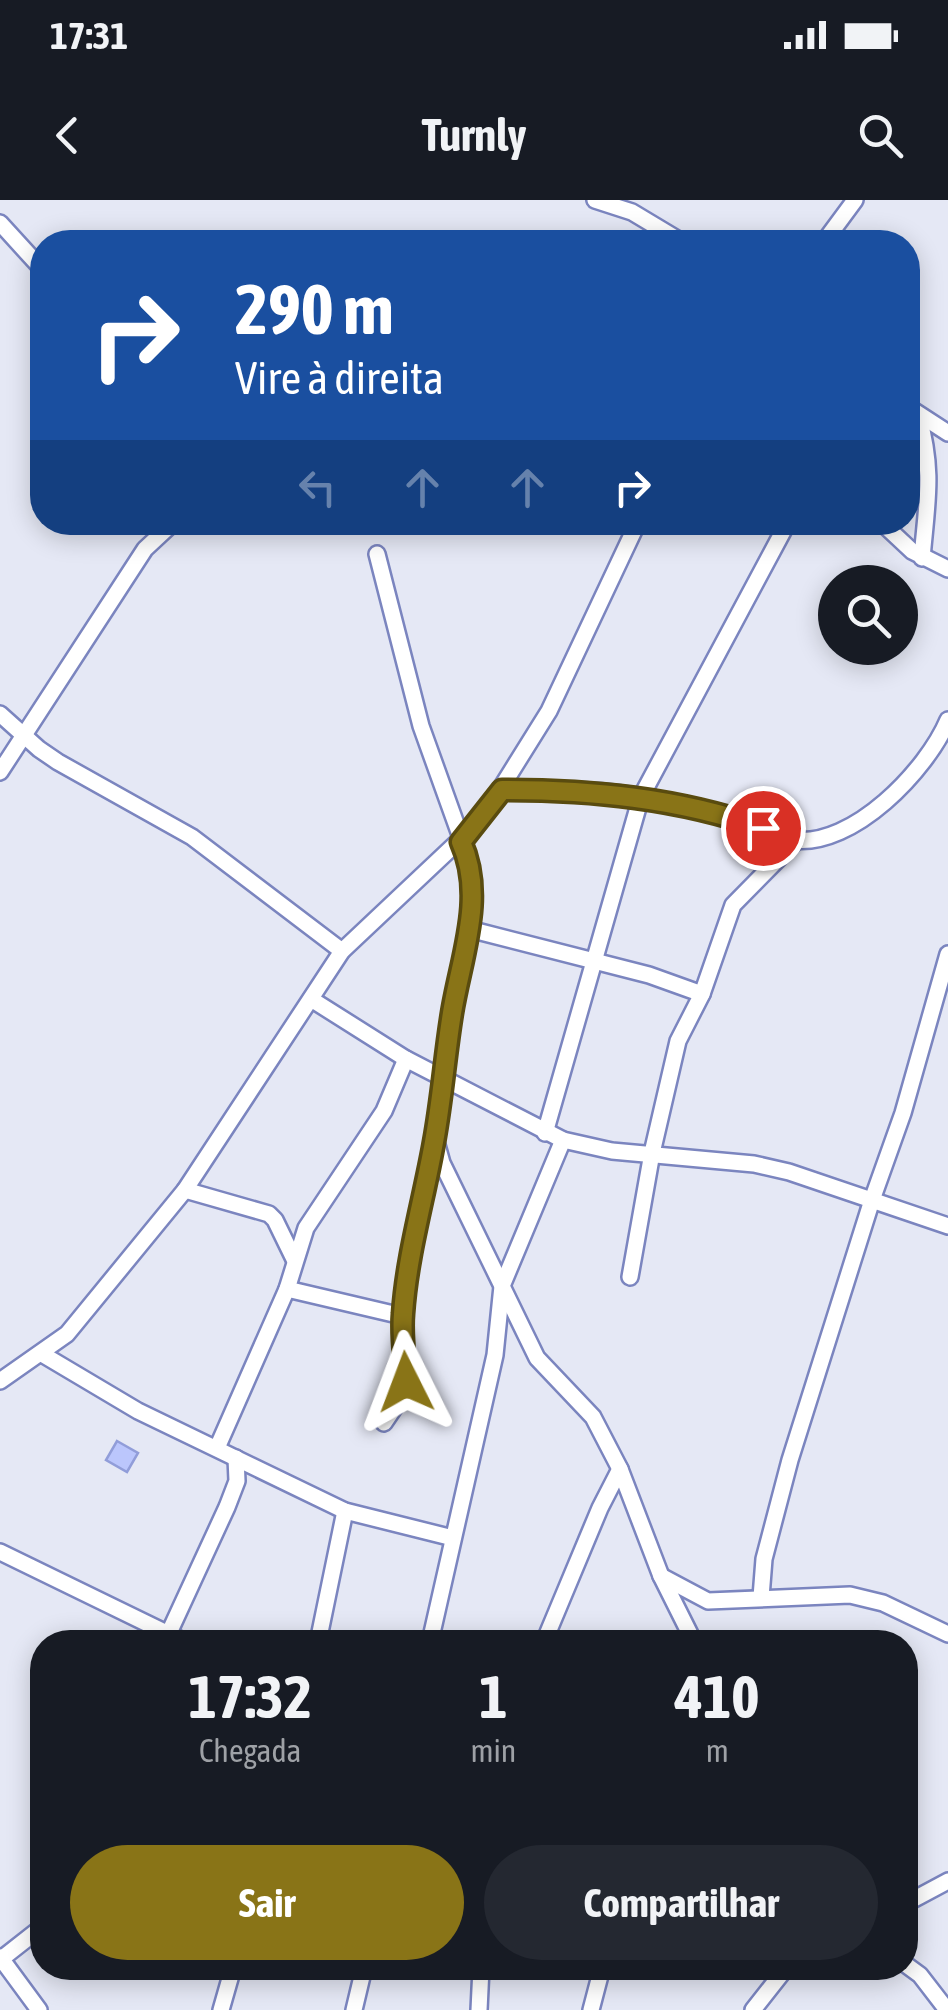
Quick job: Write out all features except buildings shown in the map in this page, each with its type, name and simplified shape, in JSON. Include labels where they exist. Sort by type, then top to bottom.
[{"type":"street","points":[[595,200],[632,212],[662,230]]},
{"type":"street","points":[[833,230],[855,200]]},
{"type":"street","points":[[0,224],[30,257]]},
{"type":"street","points":[[920,415],[948,433]]},
{"type":"street","points":[[920,428],[928,448],[930,486],[922,558]]},
{"type":"street","points":[[0,772],[146,550],[161,535]]},
{"type":"street","points":[[0,1381],[67,1334],[185,1190],[342,951],[461,842],[502,790],[549,711],[632,535]]},
{"type":"street","points":[[545,1132],[641,797],[781,535]]},
{"type":"street","points":[[896,535],[922,558],[948,568]]},
{"type":"street","points":[[377,554],[421,726],[469,860],[472,890],[435,1138],[402,1316],[405,1392],[384,1423]]},
{"type":"street","points":[[0,714],[58,762],[192,836],[342,951]]},
{"type":"street","points":[[502,790],[578,790],[641,797],[735,818],[796,840],[842,831],[864,818],[896,792],[944,741],[948,720]]},
{"type":"street","points":[[630,1277],[652,1153],[678,1041],[702,994],[733,905],[796,840]]},
{"type":"street","points":[[469,930],[650,975],[702,994]]},
{"type":"street","points":[[761,1597],[764,1559],[790,1460],[920,1060],[948,954]]},
{"type":"street","points":[[311,999],[406,1059],[564,1140],[612,1151],[754,1164],[948,1226]]},
{"type":"street","points":[[216,1448],[316,1210],[384,1112],[406,1059]]},
{"type":"street","points":[[435,1138],[442,1163],[537,1358],[593,1417],[620,1469],[687,1630]]},
{"type":"street","points":[[433,1630],[495,1356],[502,1286],[564,1140]]},
{"type":"street","points":[[185,1190],[269,1214],[294,1259]]},
{"type":"street","points":[[286,1289],[402,1316]]},
{"type":"street","points":[[42,1354],[138,1410],[346,1510],[453,1538]]},
{"type":"street","points":[[170,1630],[237,1481],[236,1458]]},
{"type":"street","points":[[237,1481],[256,1468]]},
{"type":"street","points":[[549,1630],[620,1469]]},
{"type":"street","points":[[321,1630],[346,1510]]},
{"type":"street","points":[[0,1552],[160,1630]]},
{"type":"street","points":[[662,1576],[708,1601],[850,1596],[883,1604],[948,1634]]},
{"type":"street","points":[[693,1630],[708,1601]]},
{"type":"street","points":[[918,1897],[948,1881]]},
{"type":"street","points":[[30,1936],[1,1959],[40,2010]]},
{"type":"street","points":[[918,1974],[947,2010]]},
{"type":"street","points":[[220,2010],[229,1980]]},
{"type":"street","points":[[354,2010],[361,1980]]},
{"type":"street","points":[[479,2010],[481,1980]]},
{"type":"street","points":[[591,2010],[599,1980]]},
{"type":"street","points":[[752,2010],[776,1980]]},
{"type":"route","points":[[406,1382],[402,1316],[469,930],[472,890],[469,860],[461,842],[502,790],[578,790],[641,797],[763,828]]}]
